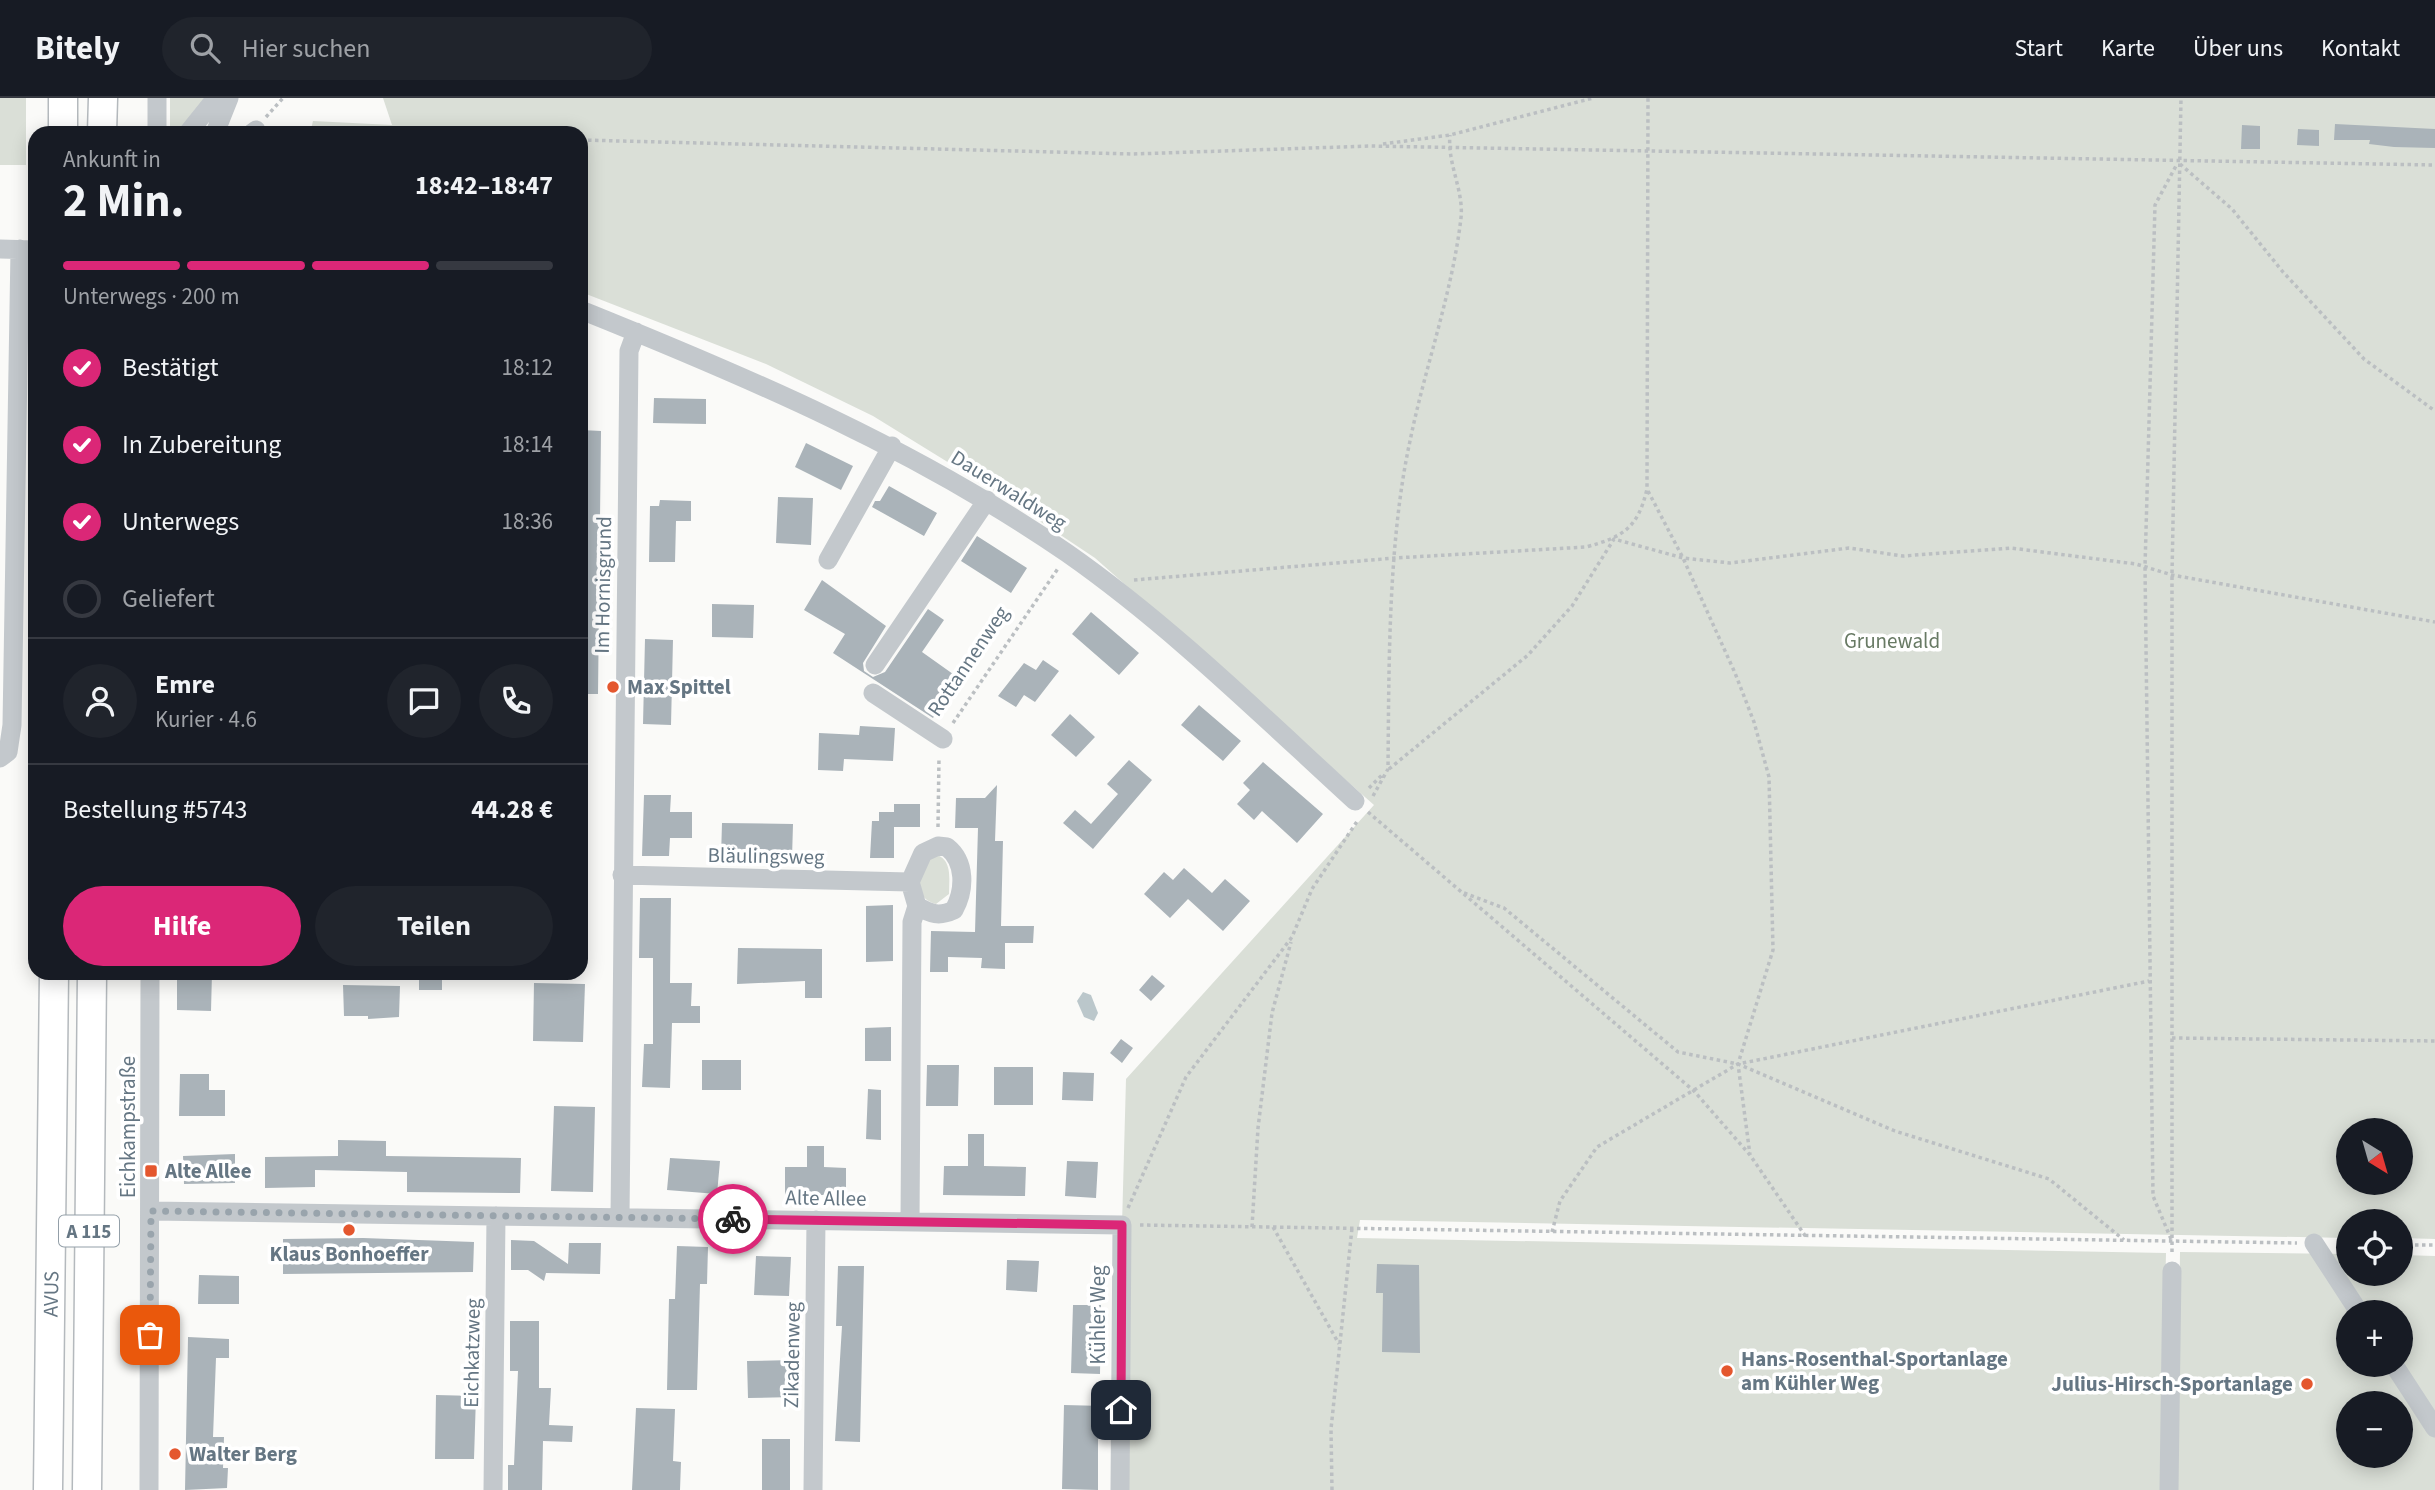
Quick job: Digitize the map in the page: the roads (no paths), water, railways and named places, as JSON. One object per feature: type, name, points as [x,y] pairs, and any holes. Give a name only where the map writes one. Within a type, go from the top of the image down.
[{"type":"highway","points":[[63,98],[63,126]]},
{"type":"highway","points":[[102,126],[103,98]]},
{"type":"highway","name":"AVUS","points":[[48,1490],[54,980]]},
{"type":"highway","name":"AVUS","points":[[87,1490],[92,980]]},
{"type":"street","points":[[157,98],[157,126]]},
{"type":"street","points":[[194,126],[216,98]]},
{"type":"street","points":[[218,126],[229,98]]},
{"type":"street","points":[[0,758],[8,752],[12,725],[18,249]]},
{"type":"street","name":"Dauerwaldweg","points":[[588,313],[764,384],[892,446],[987,500],[1107,583],[1188,650],[1360,805]]},
{"type":"street","name":"Im Hornisgrund","points":[[620,1217],[629,351],[636,332]]},
{"type":"street","points":[[828,560],[892,446]]},
{"type":"street","points":[[875,665],[987,500]]},
{"type":"street","points":[[873,693],[943,739]]},
{"type":"street","points":[[910,1222],[912,922],[917,906],[910,882],[923,853],[938,846],[947,847],[960,862],[962,887],[958,903],[954,910],[940,915],[931,914],[917,906]]},
{"type":"street","name":"Bläulingsweg","points":[[622,875],[910,882]]},
{"type":"street","name":"Eichkampstraße","points":[[149,1490],[150,980]]},
{"type":"street","name":"Alte Allee","points":[[151,1211],[1122,1225]]},
{"type":"street","name":"Eichkatzweg","points":[[493,1490],[496,1216]]},
{"type":"street","name":"Zikadenweg","points":[[813,1490],[816,1220]]},
{"type":"street","name":"Kühler Weg","points":[[1121,1490],[1122,1225]]},
{"type":"street","points":[[2314,1243],[2351,1300]]},
{"type":"street","points":[[2169,1490],[2172,1271]]},
{"type":"street","points":[[2401,1377],[2435,1428]]},
{"type":"place","name":"Max Spittel","points":[[613,687]]},
{"type":"place","name":"Alte Allee","points":[[151,1171]]},
{"type":"place","name":"Klaus Bonhoeffer","points":[[349,1230]]},
{"type":"place","name":"Hans-Rosenthal-Sportanlage am Kühler Weg","points":[[1727,1371]]},
{"type":"place","name":"Julius-Hirsch-Sportanlage","points":[[2307,1384]]},
{"type":"place","name":"Walter Berg","points":[[175,1454]]},
{"type":"park label","name":"Grunewald","points":[[1892,641]]}]
